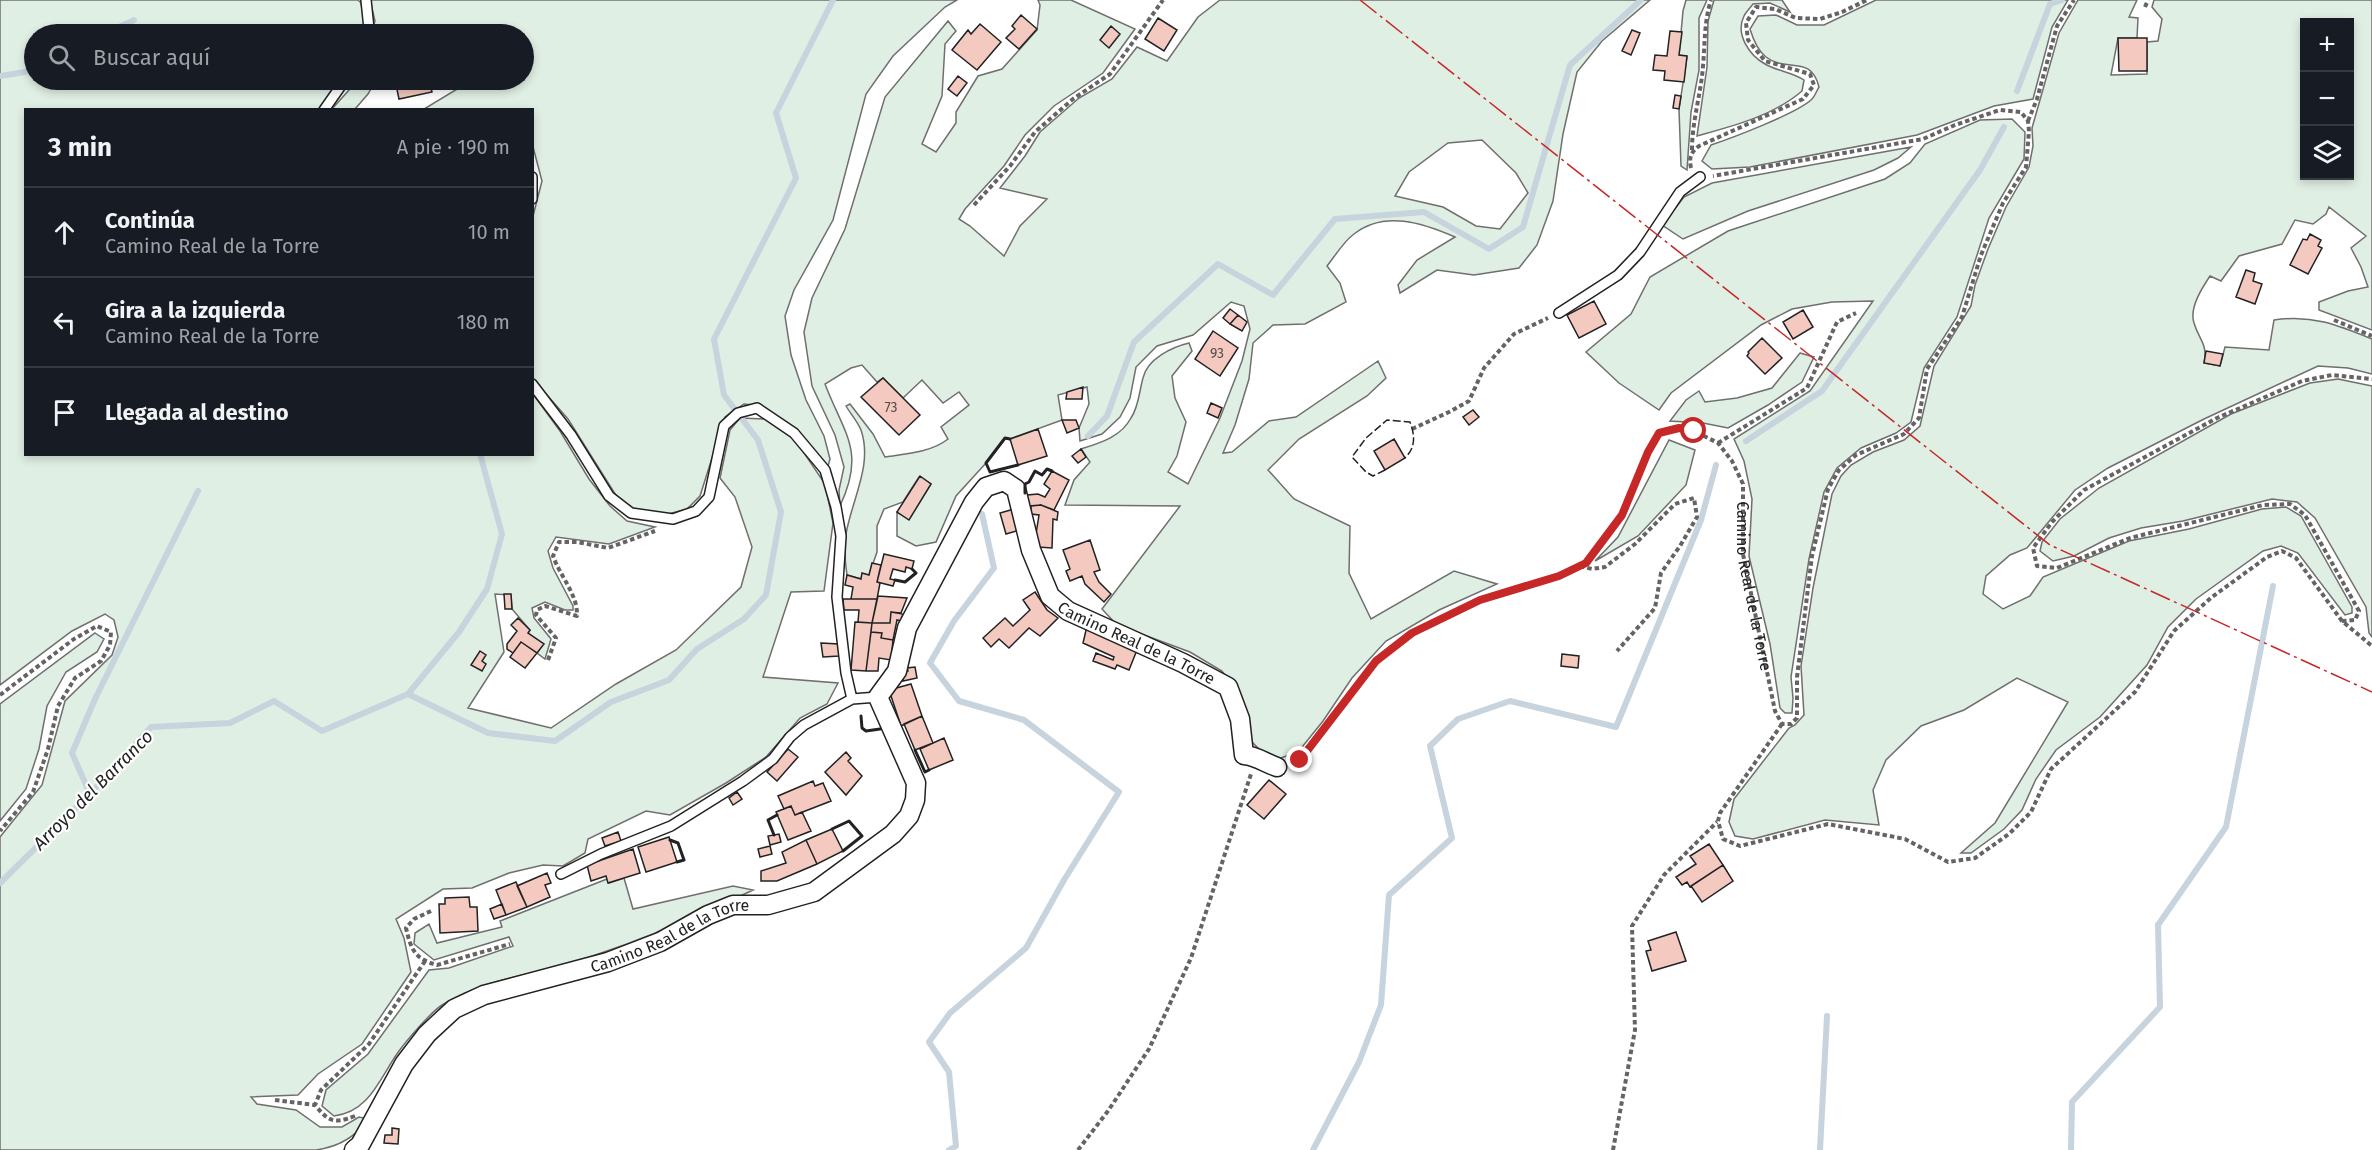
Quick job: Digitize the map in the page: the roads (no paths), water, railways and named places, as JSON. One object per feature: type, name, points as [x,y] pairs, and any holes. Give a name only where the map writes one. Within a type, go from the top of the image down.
[{"type":"street","name":"Camino Real de la Torre","points":[[354,1150],[360,1145],[404,1064],[428,1034],[454,1009],[484,995],[608,962],[660,942],[708,915],[733,905],[768,904],[814,892],[893,834],[909,816],[915,800],[916,783],[878,697],[897,671],[907,628],[974,502],[986,487],[1004,481],[1016,489],[1031,550],[1050,596],[1068,611],[1183,663],[1228,687],[1240,719],[1244,755],[1255,756],[1264,763],[1277,767]]},
{"type":"lane","points":[[366,0],[368,24]]},
{"type":"lane","points":[[325,108],[338,90]]},
{"type":"lane","points":[[1559,313],[1618,275],[1640,252],[1680,192],[1700,177]]},
{"type":"lane","points":[[534,387],[571,435],[609,496],[631,513],[673,519],[696,511],[709,497],[724,426],[738,413],[757,408],[794,432],[825,470],[836,507],[841,536],[837,597],[846,673],[852,699]]},
{"type":"lane","points":[[561,874],[601,854],[671,826],[743,781],[773,759],[790,737],[804,725],[852,699],[878,697]]},
{"type":"waterway","name":"Arroyo del Barranco","points":[[0,883],[90,794],[151,727],[230,723],[274,701],[322,731],[408,694],[488,733],[555,741],[611,702],[669,680],[697,649],[744,619],[766,595],[781,512],[758,440],[724,395],[714,339],[796,178],[776,113],[833,0]]},
{"type":"waterway","points":[[1088,436],[1107,416],[1134,342],[1218,264],[1273,295],[1335,219],[1424,212],[1489,249],[1523,227],[1570,65],[1641,0]]},
{"type":"waterway","points":[[2017,91],[2050,4],[2062,0]]},
{"type":"waterway","points":[[125,24],[134,20]]},
{"type":"waterway","points":[[0,76],[24,72]]},
{"type":"waterway","points":[[1746,441],[1822,391],[1980,170],[2004,127]]},
{"type":"waterway","points":[[408,694],[459,632],[487,589],[502,534],[481,456]]},
{"type":"waterway","points":[[1313,1150],[1359,1062],[1381,1005],[1389,895],[1452,838],[1430,746],[1458,719],[1510,701],[1616,727],[1701,520],[1716,465]]},
{"type":"waterway","points":[[90,794],[72,753],[95,699],[198,491]]},
{"type":"waterway","points":[[949,1150],[956,1146],[949,1072],[929,1042],[950,1013],[1026,948],[1064,880],[1119,792],[1024,720],[959,701],[930,663],[954,621],[994,568],[982,514]]},
{"type":"waterway","points":[[2071,1150],[2072,1102],[2160,1007],[2158,925],[2226,827],[2273,586]]},
{"type":"waterway","points":[[1820,1150],[1827,1016]]}]
